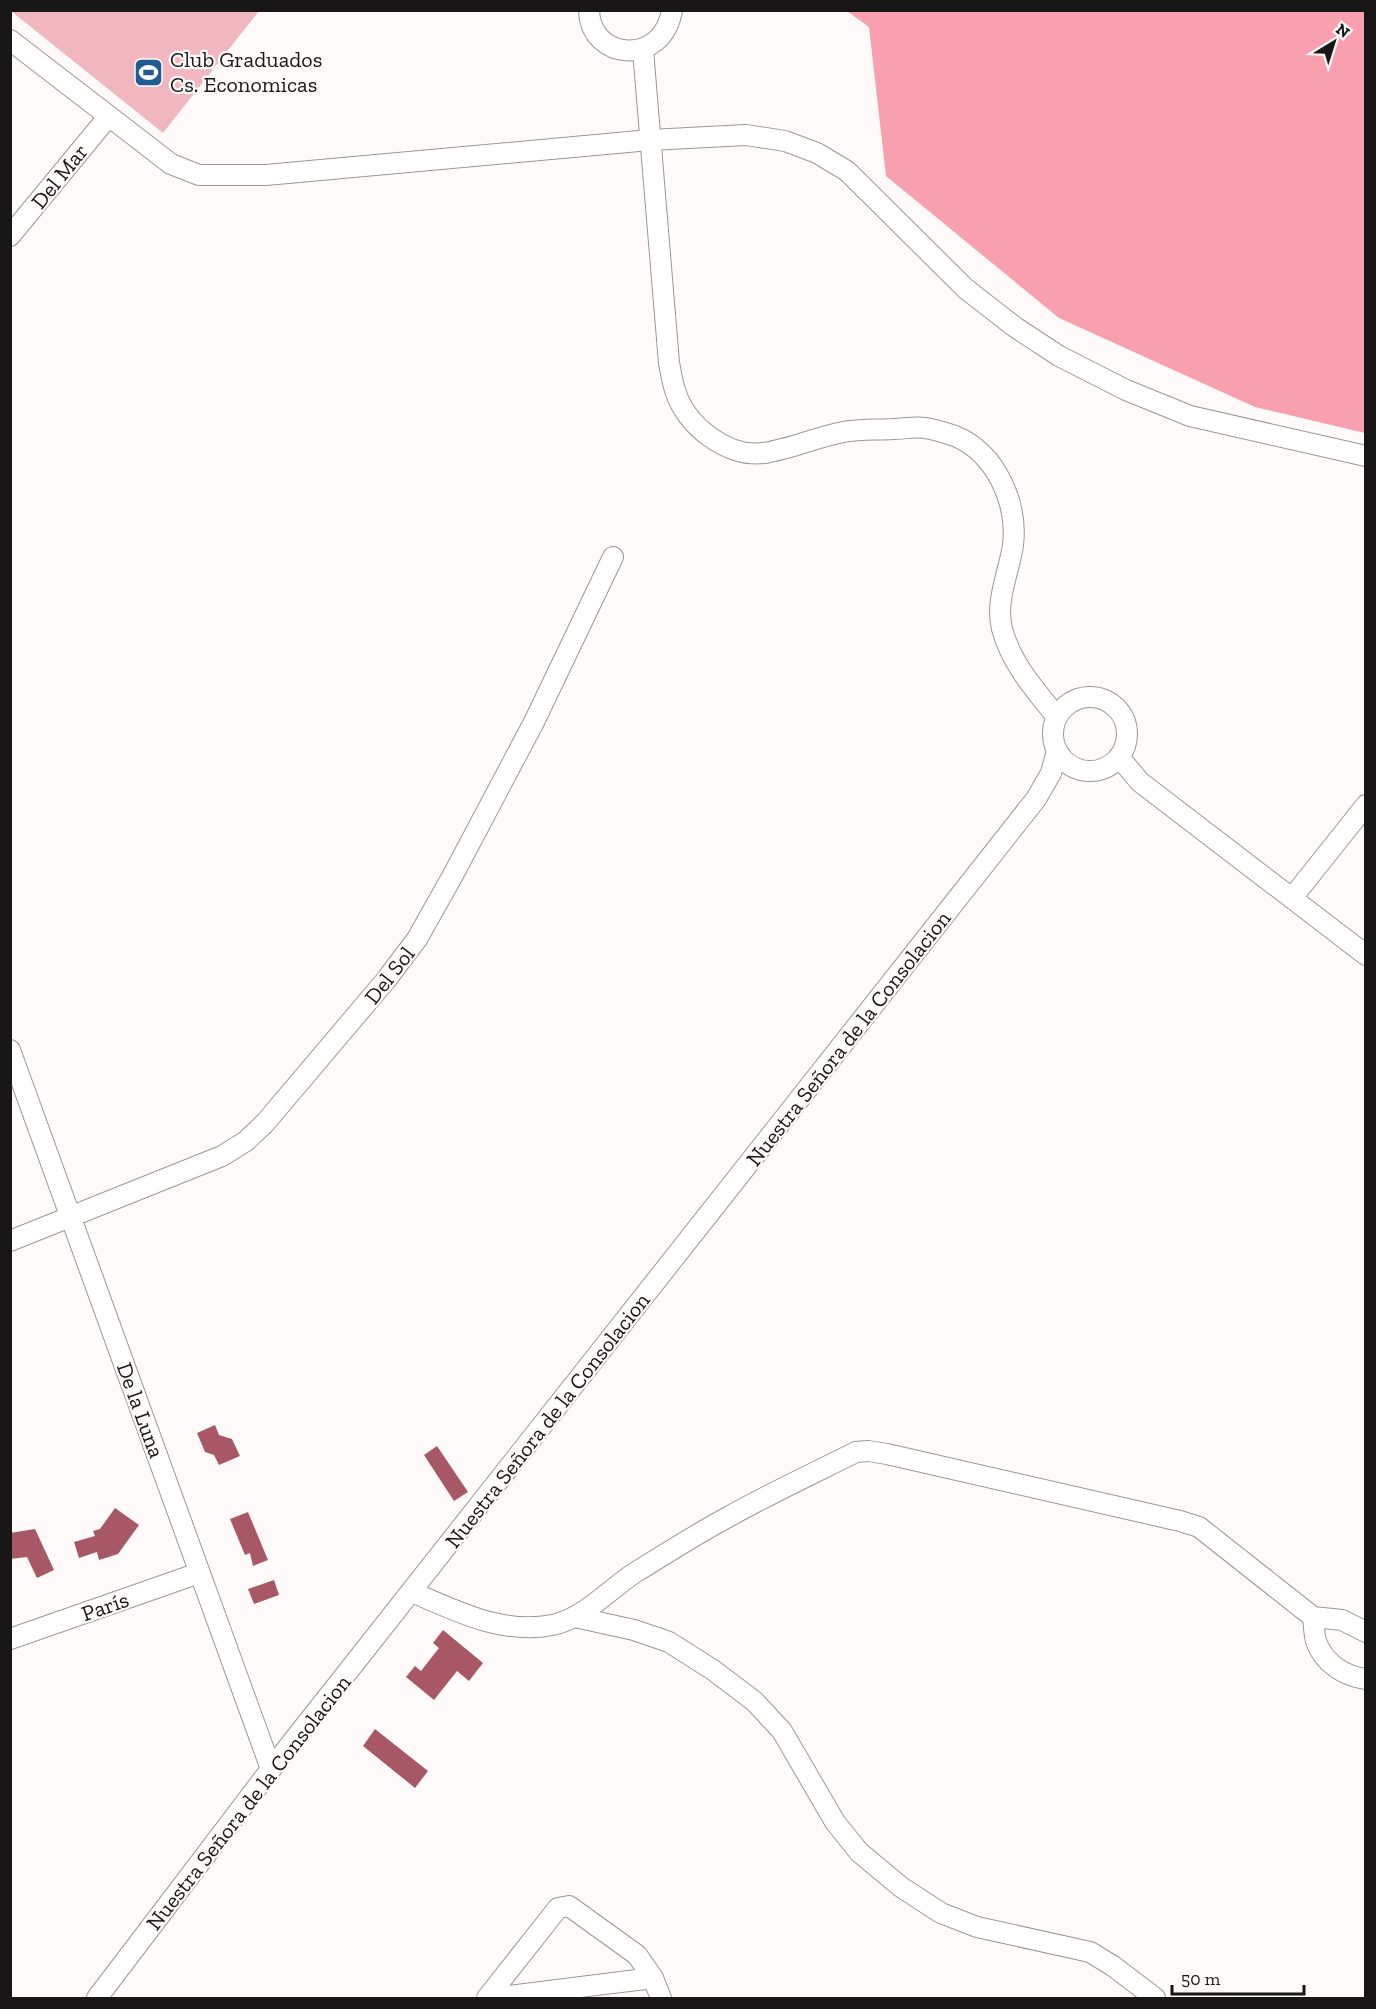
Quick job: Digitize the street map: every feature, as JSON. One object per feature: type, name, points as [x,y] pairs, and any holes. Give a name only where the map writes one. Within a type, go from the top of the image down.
[{"type":"street","points":[[589,10],[594,31],[603,41],[629,52],[643,50],[655,43],[664,34],[670,22],[672,10]]},
{"type":"street","points":[[10,40],[171,164],[199,175],[266,176],[650,140],[746,135],[785,141],[817,153],[847,171],[966,289],[1059,356],[1126,390],[1190,416],[1365,456]]},
{"type":"street","points":[[643,50],[669,363],[675,391],[688,417],[714,440],[738,451],[763,453],[844,432],[924,428],[957,437],[984,456],[1000,477],[1013,511],[1013,544],[1000,604],[1002,628],[1011,653],[1025,678],[1057,717]]},
{"type":"street","name":"Del Mar","points":[[10,236],[108,117]]},
{"type":"street","name":"Del Sol","points":[[10,1241],[222,1156],[246,1141],[265,1123],[386,980],[417,939],[534,722],[613,557]]},
{"type":"street","points":[[1086,696],[1099,697],[1111,702],[1126,722],[1128,734],[1126,746],[1110,765],[1099,770],[1087,771],[1076,768],[1065,761],[1057,751],[1053,740],[1053,728],[1057,717],[1064,707],[1086,696]]},
{"type":"street","points":[[1036,799],[1051,773],[1057,751]]},
{"type":"street","points":[[1119,757],[1140,782],[1365,955]]},
{"type":"street","points":[[1036,799],[1076,768]]},
{"type":"street","name":"Nuestra Señora de la Consolacion","points":[[96,1998],[271,1769],[1036,799]]},
{"type":"street","points":[[1292,898],[1365,806]]},
{"type":"street","name":"De la Luna","points":[[10,1050],[271,1769]]},
{"type":"street","points":[[412,1592],[493,1623],[519,1628],[553,1625],[575,1617],[634,1573],[728,1516],[856,1452],[868,1451],[899,1456],[1199,1527],[1313,1617],[1342,1620],[1365,1632]]},
{"type":"street","name":"París","points":[[10,1639],[200,1573]]},
{"type":"street","points":[[575,1617],[634,1630],[669,1642],[713,1670],[754,1701],[782,1731],[841,1830],[859,1852],[901,1887],[941,1913],[977,1927],[1090,1952],[1113,1966],[1155,1998]]},
{"type":"street","points":[[1313,1617],[1316,1640],[1326,1661],[1345,1673],[1365,1679]]},
{"type":"street","points":[[489,1998],[558,1908],[569,1906],[637,1955],[653,1978],[660,1998]]},
{"type":"street","points":[[489,1998],[653,1978]]},
{"type":"shaded area","name":"Club Graduados Cs. Economicas","points":[[11,11],[259,11],[163,133]]},
{"type":"shaded area","points":[[847,11],[1365,11],[1365,433],[1255,407],[1059,318],[886,176],[869,27]]},
{"type":"building","points":[[215,1425],[219,1435],[232,1439],[240,1456],[219,1465],[214,1455],[205,1452],[197,1433]]},
{"type":"building","points":[[437,1446],[468,1492],[454,1501],[424,1455]]},
{"type":"building","points":[[115,1508],[139,1525],[118,1554],[99,1560],[97,1552],[79,1558],[74,1542],[95,1536],[93,1531],[100,1529]]},
{"type":"building","points":[[248,1512],[268,1560],[253,1566],[250,1553],[245,1555],[230,1519]]},
{"type":"building","points":[[35,1529],[54,1570],[37,1578],[27,1557],[10,1559],[10,1533]]},
{"type":"building","points":[[274,1580],[279,1595],[254,1604],[248,1589]]},
{"type":"building","points":[[443,1630],[483,1663],[469,1681],[457,1671],[434,1700],[406,1677],[415,1666],[421,1671],[439,1648],[433,1643]]},
{"type":"building","points":[[375,1729],[428,1771],[415,1788],[363,1746]]},
{"type":"place","name":"Club Graduados Cs. Economicas","points":[[149,72]]}]
